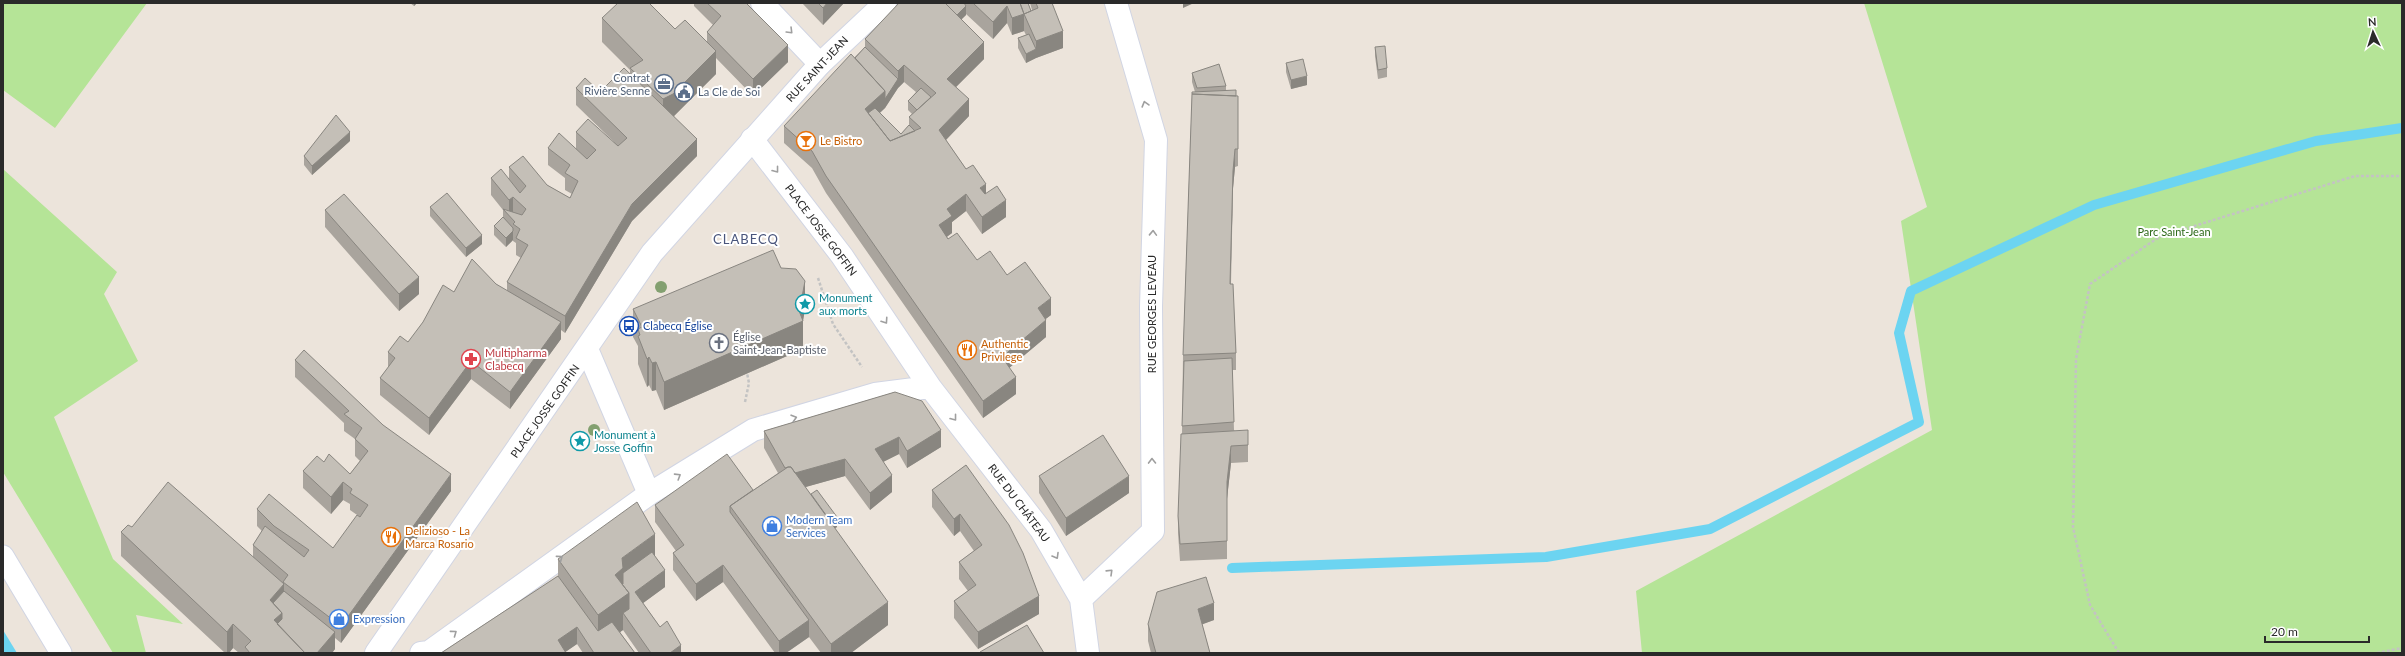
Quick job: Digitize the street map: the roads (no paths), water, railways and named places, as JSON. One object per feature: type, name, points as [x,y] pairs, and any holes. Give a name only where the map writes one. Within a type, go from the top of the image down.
[{"type":"street","points":[[762,3],[820,64]]},
{"type":"street","name":"RUE SAINT-JEAN","points":[[752,139],[820,64],[885,3]]},
{"type":"street","name":"RUE GEORGES LEVEAU","points":[[1082,600],[1153,531],[1151,307],[1156,140],[1116,3]]},
{"type":"street","name":"PLACE JOSSE GOFFIN","points":[[376,653],[587,350],[652,253],[752,139],[842,256],[930,387]]},
{"type":"street","points":[[587,350],[649,494]]},
{"type":"street","points":[[421,653],[429,652],[649,494],[753,430],[875,394],[930,387]]},
{"type":"street","name":"RUE DU CHÂTEAU","points":[[930,387],[1041,530],[1082,600],[1088,653]]},
{"type":"lane","points":[[3,556],[61,653]]},
{"type":"water","points":[[3,630],[17,653],[3,653]]},
{"type":"waterway","points":[[1232,568],[1546,557],[1710,529],[1919,422],[1899,333],[1911,291],[2094,205],[2316,141],[2402,128]]},
{"type":"place","name":"Contrat Rivière Senne","points":[[664,84]]},
{"type":"place","name":"La Cle de Soi","points":[[684,92]]},
{"type":"place","name":"Le Bistro","points":[[806,141]]},
{"type":"place","name":"Monument aux morts","points":[[805,304]]},
{"type":"place","name":"Clabecq Église","points":[[629,326]]},
{"type":"place","name":"Église Saint-Jean-Baptiste","points":[[719,343]]},
{"type":"place","name":"Authentic Privilege","points":[[967,350]]},
{"type":"place","name":"Multipharma Clabecq","points":[[471,359]]},
{"type":"place","name":"Monument à Josse Goffin","points":[[580,441]]},
{"type":"place","name":"Modern Team Services","points":[[772,526]]},
{"type":"place","name":"Delizioso - La Marca Rosario","points":[[391,537]]},
{"type":"place","name":"Expression","points":[[339,619]]},
{"type":"district","name":"CLABECQ","points":[[746,239]]},
{"type":"park label","name":"Parc Saint-Jean","points":[[2174,232]]}]
